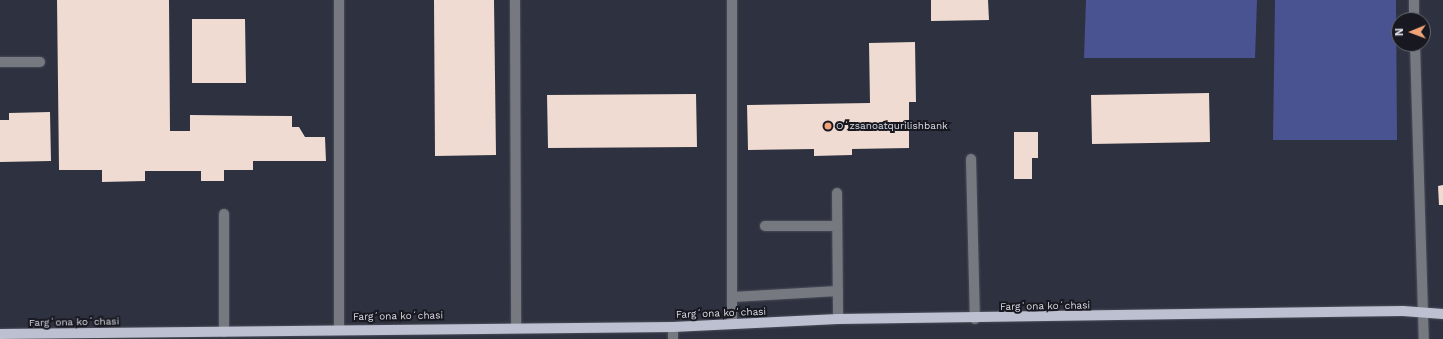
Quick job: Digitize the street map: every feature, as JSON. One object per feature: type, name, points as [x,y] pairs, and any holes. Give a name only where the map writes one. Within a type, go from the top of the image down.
[{"type":"main road","name":"Fargʻona koʻchasi","points":[[0,334],[516,327],[673,327],[838,319],[975,319],[1403,311],[1424,314],[1443,314]]},
{"type":"street","points":[[339,0],[340,329]]},
{"type":"street","points":[[515,0],[516,327]]},
{"type":"street","points":[[732,0],[732,324]]},
{"type":"street","points":[[1414,0],[1414,12]]},
{"type":"street","points":[[1415,52],[1424,339]]},
{"type":"street","points":[[0,62],[40,62]]},
{"type":"street","points":[[971,159],[975,319]]},
{"type":"street","points":[[837,193],[838,319]]},
{"type":"street","points":[[224,214],[224,332]]},
{"type":"street","points":[[765,226],[837,226]]},
{"type":"street","points":[[733,297],[838,291]]},
{"type":"street","points":[[673,327],[673,339]]},
{"type":"shaded area","points":[[1086,0],[1257,0],[1255,58],[1084,58]]},
{"type":"shaded area","points":[[1275,0],[1396,0],[1396,12],[1391,12],[1391,52],[1396,52],[1397,140],[1273,140]]},
{"type":"building","points":[[57,0],[169,0],[170,131],[190,131],[190,115],[292,116],[292,127],[299,127],[305,137],[325,137],[326,161],[253,161],[253,170],[224,170],[224,181],[201,181],[201,171],[145,171],[145,181],[102,182],[102,170],[59,170]]},
{"type":"building","points":[[434,0],[494,0],[496,155],[435,156]]},
{"type":"building","points":[[931,0],[988,0],[989,20],[931,21]]},
{"type":"building","points":[[192,19],[245,19],[246,83],[192,83]]},
{"type":"building","name":"Oʻzsanoatqurilishbank","points":[[915,42],[916,102],[909,102],[909,148],[852,149],[852,155],[814,156],[814,149],[748,150],[747,105],[870,103],[869,43]]},
{"type":"building","points":[[1209,93],[1210,142],[1092,144],[1091,95]]},
{"type":"building","points":[[696,94],[697,147],[548,148],[547,95]]},
{"type":"building","points":[[50,112],[51,161],[0,162],[0,120],[9,120],[9,113]]},
{"type":"building","points":[[1014,132],[1038,132],[1038,158],[1032,158],[1032,179],[1014,179]]},
{"type":"building","points":[[1443,185],[1443,205],[1439,205],[1438,186]]},
{"type":"place","name":"Oʻzsanoatqurilishbank","points":[[828,126]]}]
